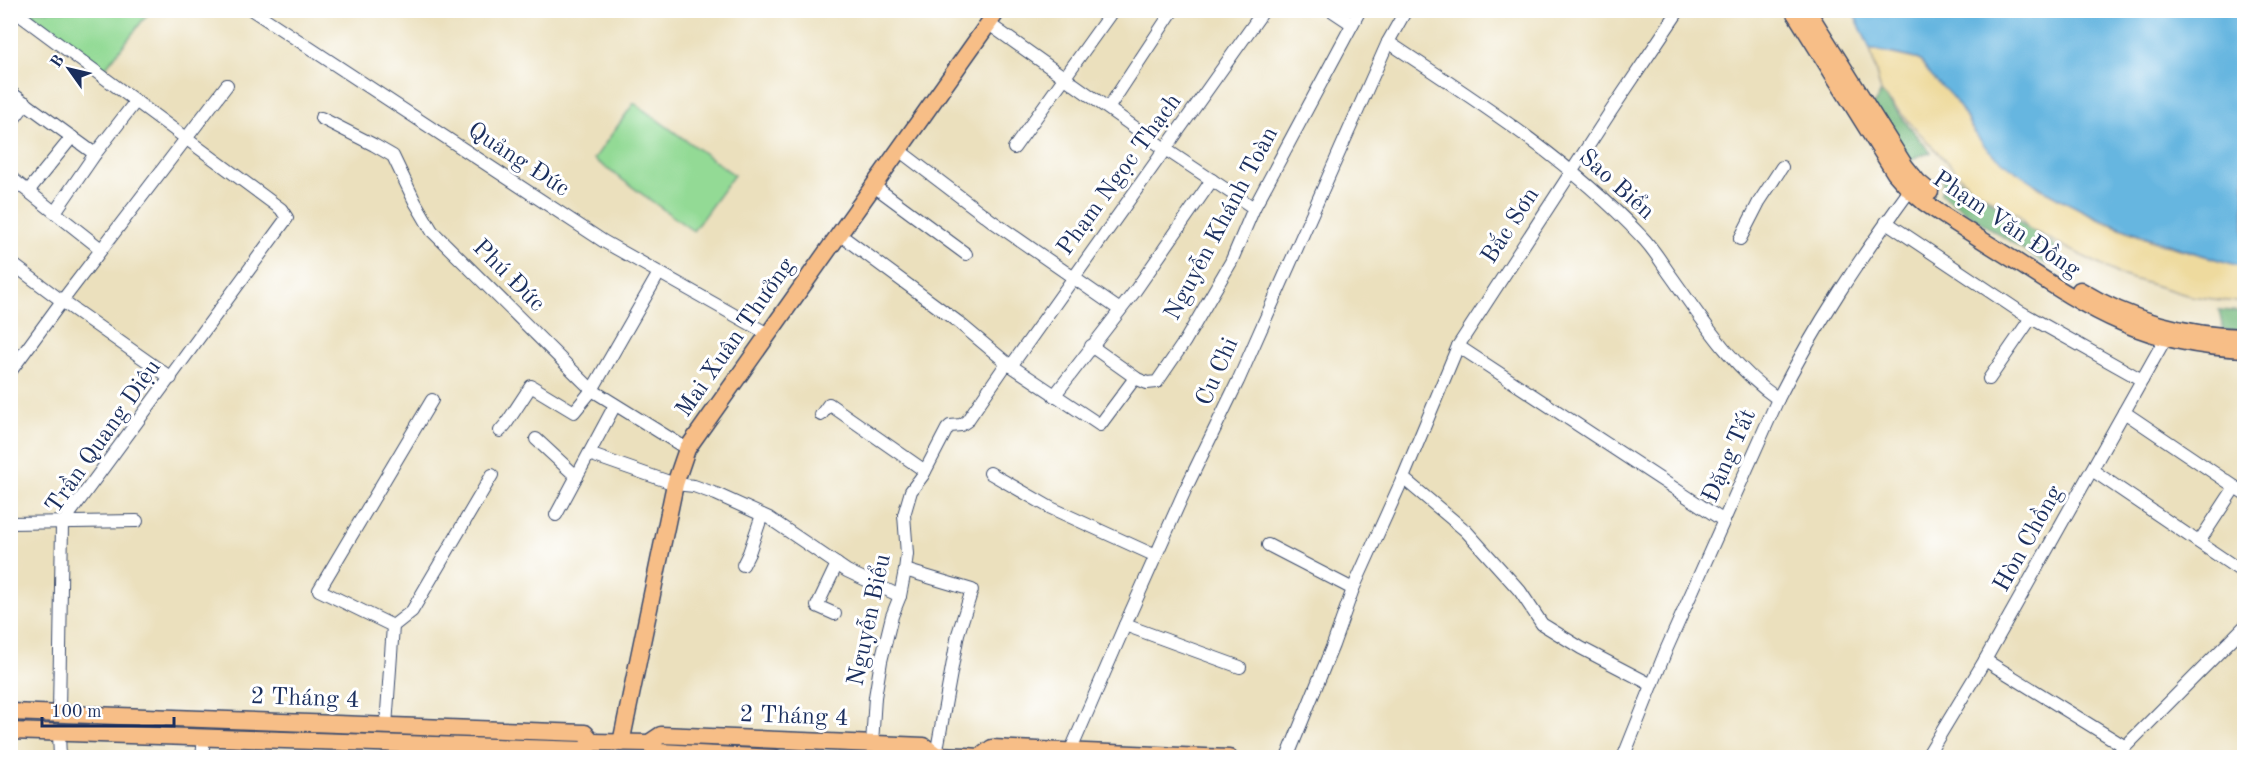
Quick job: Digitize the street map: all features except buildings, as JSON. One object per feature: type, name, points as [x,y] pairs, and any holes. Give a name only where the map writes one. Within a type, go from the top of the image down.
[{"type":"main road","name":"Phạm Văn Đồng","points":[[1793,10],[1895,173],[1914,186],[1947,218],[2080,303],[2121,323],[2167,333],[2209,347],[2244,349]]},
{"type":"main road","name":"Phạm Văn Đồng","points":[[1807,10],[1914,186]]},
{"type":"main road","name":"Mai Xuân Thưởng","points":[[621,742],[675,484],[687,449],[994,17]]},
{"type":"main road","name":"Phạm Văn Đồng","points":[[2167,333],[2244,337]]},
{"type":"main road","name":"2 Tháng 4","points":[[10,712],[585,733],[593,742]]},
{"type":"main road","name":"2 Tháng 4","points":[[10,731],[204,737],[459,752],[583,750],[593,742],[650,743],[661,735],[924,746],[935,756],[973,757],[992,748],[1229,758]]},
{"type":"main road","name":"2 Tháng 4","points":[[650,743],[659,752],[775,758]]},
{"type":"street","points":[[13,10],[185,139]]},
{"type":"street","name":"Quảng Đức","points":[[252,10],[603,241],[768,334]]},
{"type":"street","points":[[1014,148],[1113,10]]},
{"type":"street","points":[[1108,107],[1173,10]]},
{"type":"street","name":"Phạm Ngọc Thạch","points":[[1009,364],[1264,10]]},
{"type":"street","points":[[1331,10],[1352,24]]},
{"type":"street","name":"Nguyễn Khánh Toàn","points":[[1136,378],[1152,383],[1162,377],[1231,262],[1254,208],[1360,10]]},
{"type":"street","name":"Cu Chi","points":[[1070,752],[1388,42],[1406,10]]},
{"type":"street","name":"Bắc Sơn","points":[[1287,758],[1353,589],[1403,478],[1458,346],[1678,10]]},
{"type":"street","points":[[994,17],[1065,78],[1165,149],[1254,208]]},
{"type":"street","name":"Sao Biển","points":[[1388,42],[1520,129],[1604,198],[1643,237],[1724,350],[1756,383],[1778,399]]},
{"type":"street","points":[[10,372],[227,85]]},
{"type":"street","points":[[10,92],[95,154]]},
{"type":"street","points":[[55,212],[95,154],[136,101]]},
{"type":"street","points":[[10,124],[26,103]]},
{"type":"street","name":"Phú Đức","points":[[321,118],[393,156],[432,231],[592,390],[687,449]]},
{"type":"street","points":[[29,190],[72,137]]},
{"type":"street","name":"Trần Quang Diệu","points":[[59,712],[62,524],[286,220],[286,215],[281,208],[185,139]]},
{"type":"street","points":[[900,151],[992,220],[1120,310]]},
{"type":"street","points":[[1740,239],[1759,202],[1782,167]]},
{"type":"street","points":[[10,177],[101,249]]},
{"type":"street","points":[[1054,396],[1120,310],[1212,180]]},
{"type":"street","points":[[874,186],[966,254]]},
{"type":"street","name":"Đặng Tất","points":[[1623,758],[1652,685],[1778,399],[1818,324],[1886,222],[1914,186]]},
{"type":"street","points":[[1886,222],[2031,318],[2142,380]]},
{"type":"street","points":[[839,234],[958,322],[1009,364],[1100,426],[1136,378],[1091,346]]},
{"type":"street","points":[[10,262],[171,378]]},
{"type":"street","points":[[500,431],[531,386],[574,412],[592,390],[659,273]]},
{"type":"street","points":[[1989,380],[2031,318]]},
{"type":"street","name":"Hòn Chồng","points":[[1926,758],[1985,660],[2167,333]]},
{"type":"street","points":[[1458,346],[1724,521]]},
{"type":"street","name":"Nguyễn Biểu","points":[[872,744],[879,671],[886,636],[900,597],[906,554],[904,515],[911,491],[925,471],[947,429],[967,421],[1009,364]]},
{"type":"street","points":[[393,626],[319,590],[432,400]]},
{"type":"street","points":[[821,415],[829,404],[925,471]]},
{"type":"street","points":[[556,515],[615,405]]},
{"type":"street","points":[[2124,412],[2240,490],[2199,542]]},
{"type":"street","points":[[536,439],[577,477]]},
{"type":"street","points":[[590,454],[675,484],[694,486],[762,515],[837,564],[900,597]]},
{"type":"street","points":[[2091,470],[2244,573]]},
{"type":"street","points":[[990,472],[1051,508],[1156,556]]},
{"type":"street","points":[[386,726],[393,626],[412,611],[492,475]]},
{"type":"street","points":[[1403,478],[1466,531],[1520,591],[1542,624],[1581,648],[1652,685]]},
{"type":"street","points":[[743,564],[762,515]]},
{"type":"street","points":[[10,523],[62,524],[137,521]]},
{"type":"street","points":[[1268,545],[1353,589]]},
{"type":"street","points":[[835,615],[817,606],[837,564]]},
{"type":"street","points":[[904,570],[972,590],[958,634],[935,756]]},
{"type":"street","points":[[1125,625],[1240,667]]},
{"type":"street","points":[[2114,758],[2244,627]]},
{"type":"street","points":[[1985,660],[2124,746]]},
{"type":"street","points":[[59,733],[60,758]]},
{"type":"street","points":[[202,758],[204,737]]},
{"type":"green space","points":[[27,11],[150,11],[104,70]]},
{"type":"green space","points":[[1881,92],[1931,153],[1918,156],[1908,163],[1872,108]]},
{"type":"green space","points":[[634,103],[734,175],[693,231],[594,159]]},
{"type":"green space","points":[[1944,174],[1963,182],[2056,247],[2046,264],[1941,194]]},
{"type":"green space","points":[[2219,310],[2244,312],[2244,330],[2223,330]]},
{"type":"sand","points":[[1870,49],[1919,60],[1933,78],[1947,89],[1973,131],[2039,188],[2102,221],[2155,242],[2244,267],[2244,303],[2190,296],[2120,275],[2028,228],[2018,214],[1971,188],[1881,92]]},
{"type":"water","points":[[1853,11],[2244,11],[2244,267],[2112,224],[2050,193],[2020,174],[1986,148],[1955,101],[1919,60],[1870,49]]}]
